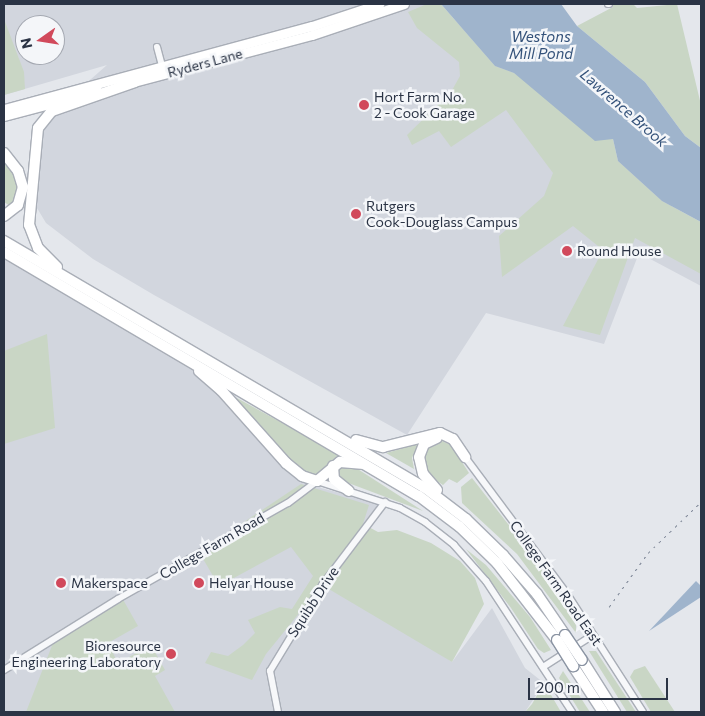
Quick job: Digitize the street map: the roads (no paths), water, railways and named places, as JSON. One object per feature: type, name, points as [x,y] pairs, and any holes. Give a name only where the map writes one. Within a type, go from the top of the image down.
[{"type":"highway","points":[[73,286],[41,251],[30,232],[28,217],[36,132],[42,121],[52,111],[135,82]]},
{"type":"highway","points":[[4,153],[16,167],[23,187],[18,205],[4,216]]},
{"type":"highway","points":[[4,241],[167,346],[376,468],[433,506],[473,539],[520,588],[561,637]]},
{"type":"highway","points":[[4,252],[73,286],[320,425],[410,477],[452,508]]},
{"type":"highway","points":[[4,260],[73,286]]},
{"type":"highway","points":[[167,346],[216,385],[286,463],[302,476],[316,481],[333,466],[347,460],[376,468]]},
{"type":"highway","points":[[320,425],[380,447],[431,433],[444,434],[456,441],[465,457]]},
{"type":"highway","points":[[465,457],[452,442],[441,437],[428,441],[419,452],[423,474],[452,508],[515,567],[577,663],[603,712]]},
{"type":"highway","points":[[333,466],[334,479],[349,491]]},
{"type":"highway","points":[[302,476],[307,489]]},
{"type":"highway","points":[[577,663],[615,712]]},
{"type":"main road","name":"Ryders Lane","points":[[4,116],[135,82],[163,69],[312,26],[379,4]]},
{"type":"main road","name":"Ryders Lane","points":[[4,109],[163,69],[312,35],[404,4]]},
{"type":"street","points":[[157,47],[163,69]]},
{"type":"street","name":"College Farm Road East","points":[[465,457],[593,635],[643,712]]},
{"type":"street","points":[[316,481],[385,502],[425,522],[466,557],[572,712]]},
{"type":"street","name":"College Farm Road","points":[[4,670],[307,489],[316,481]]},
{"type":"street","name":"Squibb Drive","points":[[278,712],[270,671],[323,584],[385,502]]},
{"type":"street","points":[[543,668],[593,635]]},
{"type":"water","name":"Westons Mill Pond","points":[[441,4],[561,4],[577,26],[645,82],[685,136],[701,148],[701,222],[662,201],[618,161],[613,139],[595,141],[514,73],[495,66]]},
{"type":"water","points":[[696,581],[701,586],[701,597],[649,631]]},
{"type":"railway","points":[[609,607],[648,553],[701,502]]},
{"type":"place","name":"Hort Farm No. 2 - Cook Garage","points":[[364,105]]},
{"type":"place","name":"Rutgers Cook-Douglass Campus","points":[[356,214]]},
{"type":"place","name":"Round House","points":[[567,251]]},
{"type":"place","name":"Makerspace","points":[[61,583]]},
{"type":"place","name":"Helyar House","points":[[199,583]]},
{"type":"place","name":"Bioresource Engineering Laboratory","points":[[171,654]]},
{"type":"water label","name":"Lawrence Brook","points":[[624,108]]}]
